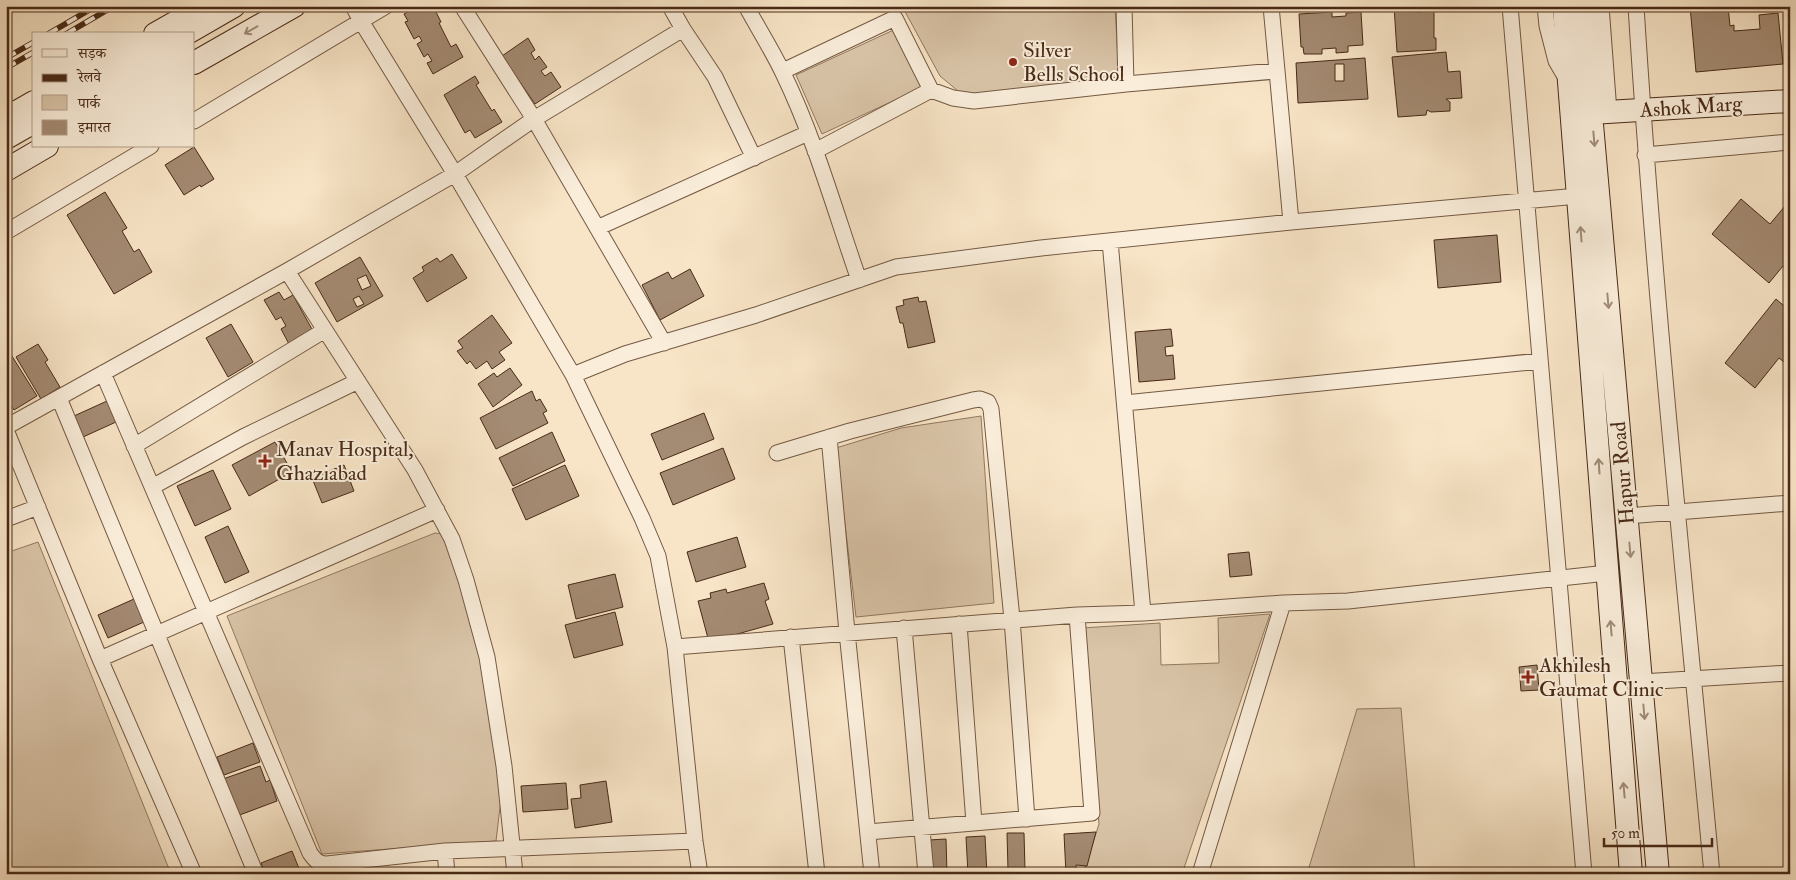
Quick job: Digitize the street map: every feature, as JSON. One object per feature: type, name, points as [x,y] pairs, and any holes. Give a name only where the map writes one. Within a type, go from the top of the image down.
[{"type":"main road","points":[[158,32],[204,6]]},
{"type":"main road","points":[[189,32],[234,6]]},
{"type":"main road","points":[[195,62],[294,6]]},
{"type":"main road","points":[[1579,77],[1584,12]]},
{"type":"main road","name":"Hapur Road","points":[[1579,77],[1600,113],[1627,516],[1658,874]]},
{"type":"main road","name":"Hapur Road","points":[[1579,77],[1578,196],[1631,874]]},
{"type":"main road","name":"Ashok Marg","points":[[1600,113],[1790,101]]},
{"type":"main road","points":[[6,118],[32,103]]},
{"type":"main road","points":[[6,138],[32,123]]},
{"type":"main road","points":[[6,170],[44,148]]},
{"type":"street","points":[[353,6],[360,22],[455,174],[572,375],[642,518],[658,556],[675,647],[700,874]]},
{"type":"street","points":[[195,120],[386,6]]},
{"type":"street","points":[[462,6],[534,119],[664,342]]},
{"type":"street","points":[[670,6],[715,77],[754,158]]},
{"type":"street","points":[[746,6],[782,71],[808,134],[859,280]]},
{"type":"street","points":[[1124,6],[1126,84]]},
{"type":"street","points":[[1271,6],[1291,222]]},
{"type":"street","points":[[1510,6],[1584,874]]},
{"type":"street","points":[[1545,6],[1547,26],[1556,61],[1579,77],[1596,32],[1584,12]]},
{"type":"street","points":[[1636,6],[1642,110],[1677,513],[1712,874]]},
{"type":"street","points":[[782,71],[892,12],[932,90],[953,98],[974,101],[1126,84],[1276,72]]},
{"type":"street","points":[[1584,12],[1600,113]]},
{"type":"street","points":[[194,874],[100,659],[6,428],[287,271],[455,174],[534,119],[683,29]]},
{"type":"street","points":[[815,152],[932,90]]},
{"type":"street","points":[[597,228],[808,134]]},
{"type":"street","points":[[1646,155],[1790,142]]},
{"type":"street","points":[[6,232],[148,148]]},
{"type":"street","points":[[572,375],[625,354],[756,315],[896,267],[1110,240],[1578,196]]},
{"type":"street","points":[[1110,240],[1143,613]]},
{"type":"street","points":[[287,271],[415,470],[452,539],[466,580],[487,657],[498,723],[515,874]]},
{"type":"street","points":[[134,446],[325,330]]},
{"type":"street","points":[[1125,403],[1540,361]]},
{"type":"street","points":[[103,373],[314,860],[320,864],[327,864],[445,851],[695,841]]},
{"type":"street","points":[[152,487],[243,437],[358,381]]},
{"type":"street","points":[[59,398],[256,874]]},
{"type":"street","points":[[777,453],[829,437],[974,400],[980,399],[988,402],[991,409],[1012,620],[1027,819]]},
{"type":"street","points":[[829,437],[846,632],[872,874]]},
{"type":"street","points":[[1627,516],[1790,503]]},
{"type":"street","points":[[6,519],[38,507]]},
{"type":"street","points":[[100,659],[437,510]]},
{"type":"street","points":[[675,647],[1077,615],[1348,601],[1607,573]]},
{"type":"street","points":[[1200,874],[1283,603]]},
{"type":"street","points":[[868,832],[1092,813],[1077,615]]},
{"type":"street","points":[[959,624],[974,823]]},
{"type":"street","points":[[904,628],[926,874]]},
{"type":"street","points":[[791,637],[817,874]]},
{"type":"street","points":[[1641,682],[1790,673]]},
{"type":"street","points":[[445,851],[447,874]]},
{"type":"green space","points":[[902,6],[1115,6],[1119,79],[964,96],[940,76]]},
{"type":"green space","points":[[898,28],[925,86],[822,134],[796,75]]},
{"type":"green space","points":[[981,416],[994,603],[856,617],[836,448],[901,428]]},
{"type":"green space","points":[[435,533],[442,534],[487,657],[502,790],[496,841],[322,854],[227,616]]},
{"type":"green space","points":[[38,542],[171,874],[6,874],[6,553]]},
{"type":"green space","points":[[1270,614],[1182,874],[1083,874],[1099,824],[1082,628],[1160,623],[1161,665],[1219,663],[1218,618]]},
{"type":"green space","points":[[1401,708],[1415,874],[1307,874],[1357,709]]},
{"type":"building","points":[[1394,6],[1416,6],[1416,12],[1422,12],[1422,6],[1434,6],[1436,50],[1397,52]]},
{"type":"building","points":[[1690,6],[1728,6],[1730,26],[1734,25],[1734,31],[1760,29],[1759,15],[1778,13],[1783,64],[1696,72]]},
{"type":"building","points":[[416,7],[418,11],[423,8],[425,12],[434,8],[451,47],[456,44],[463,57],[433,74],[427,63],[432,61],[428,54],[424,57],[417,44],[422,41],[419,36],[414,39],[405,22],[408,21],[404,14]]},
{"type":"building","points":[[1332,12],[1332,17],[1346,16],[1346,13],[1361,12],[1363,45],[1348,46],[1348,52],[1336,53],[1336,48],[1322,49],[1322,54],[1304,54],[1303,47],[1301,47],[1299,14]]},
{"type":"building","points":[[528,38],[535,50],[531,53],[535,60],[539,56],[547,67],[541,71],[545,76],[551,72],[561,87],[535,104],[502,56]]},
{"type":"building","points":[[1446,52],[1448,72],[1460,71],[1462,98],[1446,99],[1450,102],[1450,111],[1431,112],[1427,110],[1426,115],[1398,117],[1392,57]]},
{"type":"building","points":[[1365,58],[1368,99],[1298,103],[1296,63]],"holes":[[[1335,64],[1344,64],[1344,81],[1335,81]]]},
{"type":"building","points":[[475,76],[479,83],[476,85],[492,111],[494,109],[502,122],[475,138],[470,130],[465,133],[444,95]]},
{"type":"building","points":[[195,148],[214,179],[184,195],[165,165]]},
{"type":"building","points":[[105,192],[127,228],[122,231],[134,252],[139,249],[152,272],[114,294],[67,215]]},
{"type":"building","points":[[1741,199],[1770,224],[1790,200],[1790,269],[1788,271],[1783,266],[1769,283],[1712,234]]},
{"type":"building","points":[[1497,235],[1501,282],[1438,288],[1434,240]]},
{"type":"building","points":[[452,254],[467,278],[427,302],[413,278],[424,271],[422,267],[437,258],[440,262]]},
{"type":"building","points":[[360,257],[383,296],[337,322],[315,283]]},
{"type":"building","points":[[690,269],[704,296],[660,320],[642,285],[668,272],[672,279]]},
{"type":"building","points":[[366,275],[371,286],[362,290],[357,279]]},
{"type":"building","points":[[279,292],[284,300],[293,295],[313,331],[289,344],[281,329],[286,326],[281,317],[276,320],[264,300]]},
{"type":"building","points":[[359,296],[364,304],[357,307],[353,299]]},
{"type":"building","points":[[918,297],[919,302],[926,301],[935,342],[908,348],[903,323],[900,323],[896,307],[904,305],[903,300]]},
{"type":"building","points":[[1776,299],[1790,311],[1790,367],[1779,358],[1755,388],[1725,363]]},
{"type":"building","points":[[492,315],[512,343],[499,352],[505,360],[492,369],[487,361],[476,369],[470,361],[467,364],[457,351],[463,348],[458,341]]},
{"type":"building","points":[[231,324],[253,362],[228,377],[206,338]]},
{"type":"building","points":[[1171,329],[1173,346],[1165,347],[1166,356],[1173,355],[1175,379],[1139,382],[1135,332]]},
{"type":"building","points":[[38,344],[48,360],[45,362],[60,387],[41,399],[16,357]]},
{"type":"building","points":[[10,353],[37,396],[14,410],[6,397],[6,355]]},
{"type":"building","points":[[510,368],[522,385],[493,407],[478,384],[494,373],[497,377]]},
{"type":"building","points":[[532,391],[536,401],[540,399],[547,411],[543,413],[548,423],[496,449],[480,418]]},
{"type":"building","points":[[107,401],[116,422],[83,437],[74,416]]},
{"type":"building","points":[[704,413],[714,439],[662,460],[651,434]]},
{"type":"building","points":[[552,432],[565,461],[513,486],[499,458]]},
{"type":"building","points":[[275,442],[292,472],[249,496],[232,465]]},
{"type":"building","points":[[723,448],[735,479],[673,505],[660,473]]},
{"type":"building","points":[[344,465],[354,491],[322,503],[312,478]]},
{"type":"building","points":[[565,465],[579,496],[526,520],[512,489]]},
{"type":"building","points":[[213,470],[231,509],[195,526],[177,486]]},
{"type":"building","points":[[228,526],[249,572],[225,583],[205,537]]},
{"type":"building","points":[[737,537],[746,567],[696,582],[687,552]]},
{"type":"building","points":[[1249,552],[1252,575],[1230,577],[1228,554]]},
{"type":"building","points":[[615,574],[623,607],[576,619],[568,585]]},
{"type":"building","points":[[764,583],[769,599],[765,601],[773,624],[709,642],[698,601],[711,598],[710,593],[726,589],[727,593]]},
{"type":"building","points":[[134,599],[144,622],[108,638],[98,615]]},
{"type":"building","points":[[615,612],[623,645],[574,658],[565,625]]},
{"type":"building","points":[[1537,665],[1539,690],[1521,691],[1519,667]]},
{"type":"building","points":[[253,743],[260,762],[224,775],[217,757]]},
{"type":"building","points":[[260,766],[266,782],[270,780],[277,801],[237,816],[223,779]]},
{"type":"building","points":[[606,781],[612,822],[575,828],[571,799],[581,798],[580,785]]},
{"type":"building","points":[[566,783],[568,809],[523,812],[521,786]]},
{"type":"building","points":[[1096,832],[1087,866],[1076,865],[1076,874],[1066,874],[1064,834]]},
{"type":"building","points":[[1007,833],[1024,833],[1025,870],[1008,870]]},
{"type":"building","points":[[985,836],[987,874],[968,874],[966,837]]},
{"type":"building","points":[[946,839],[947,874],[929,874],[929,840]]},
{"type":"building","points":[[292,851],[300,871],[297,874],[265,874],[261,863]]},
{"type":"railway","points":[[51,32],[96,6]]},
{"type":"railway","points":[[69,32],[114,6]]},
{"type":"railway","points":[[6,58],[32,43]]},
{"type":"railway","points":[[6,68],[32,53]]},
{"type":"place","name":"Silver Bells School","points":[[1013,62]]},
{"type":"place","name":"Manav Hospital, Ghaziabad","points":[[265,461]]},
{"type":"place","name":"Akhilesh Gaumat Clinic","points":[[1528,677]]}]
